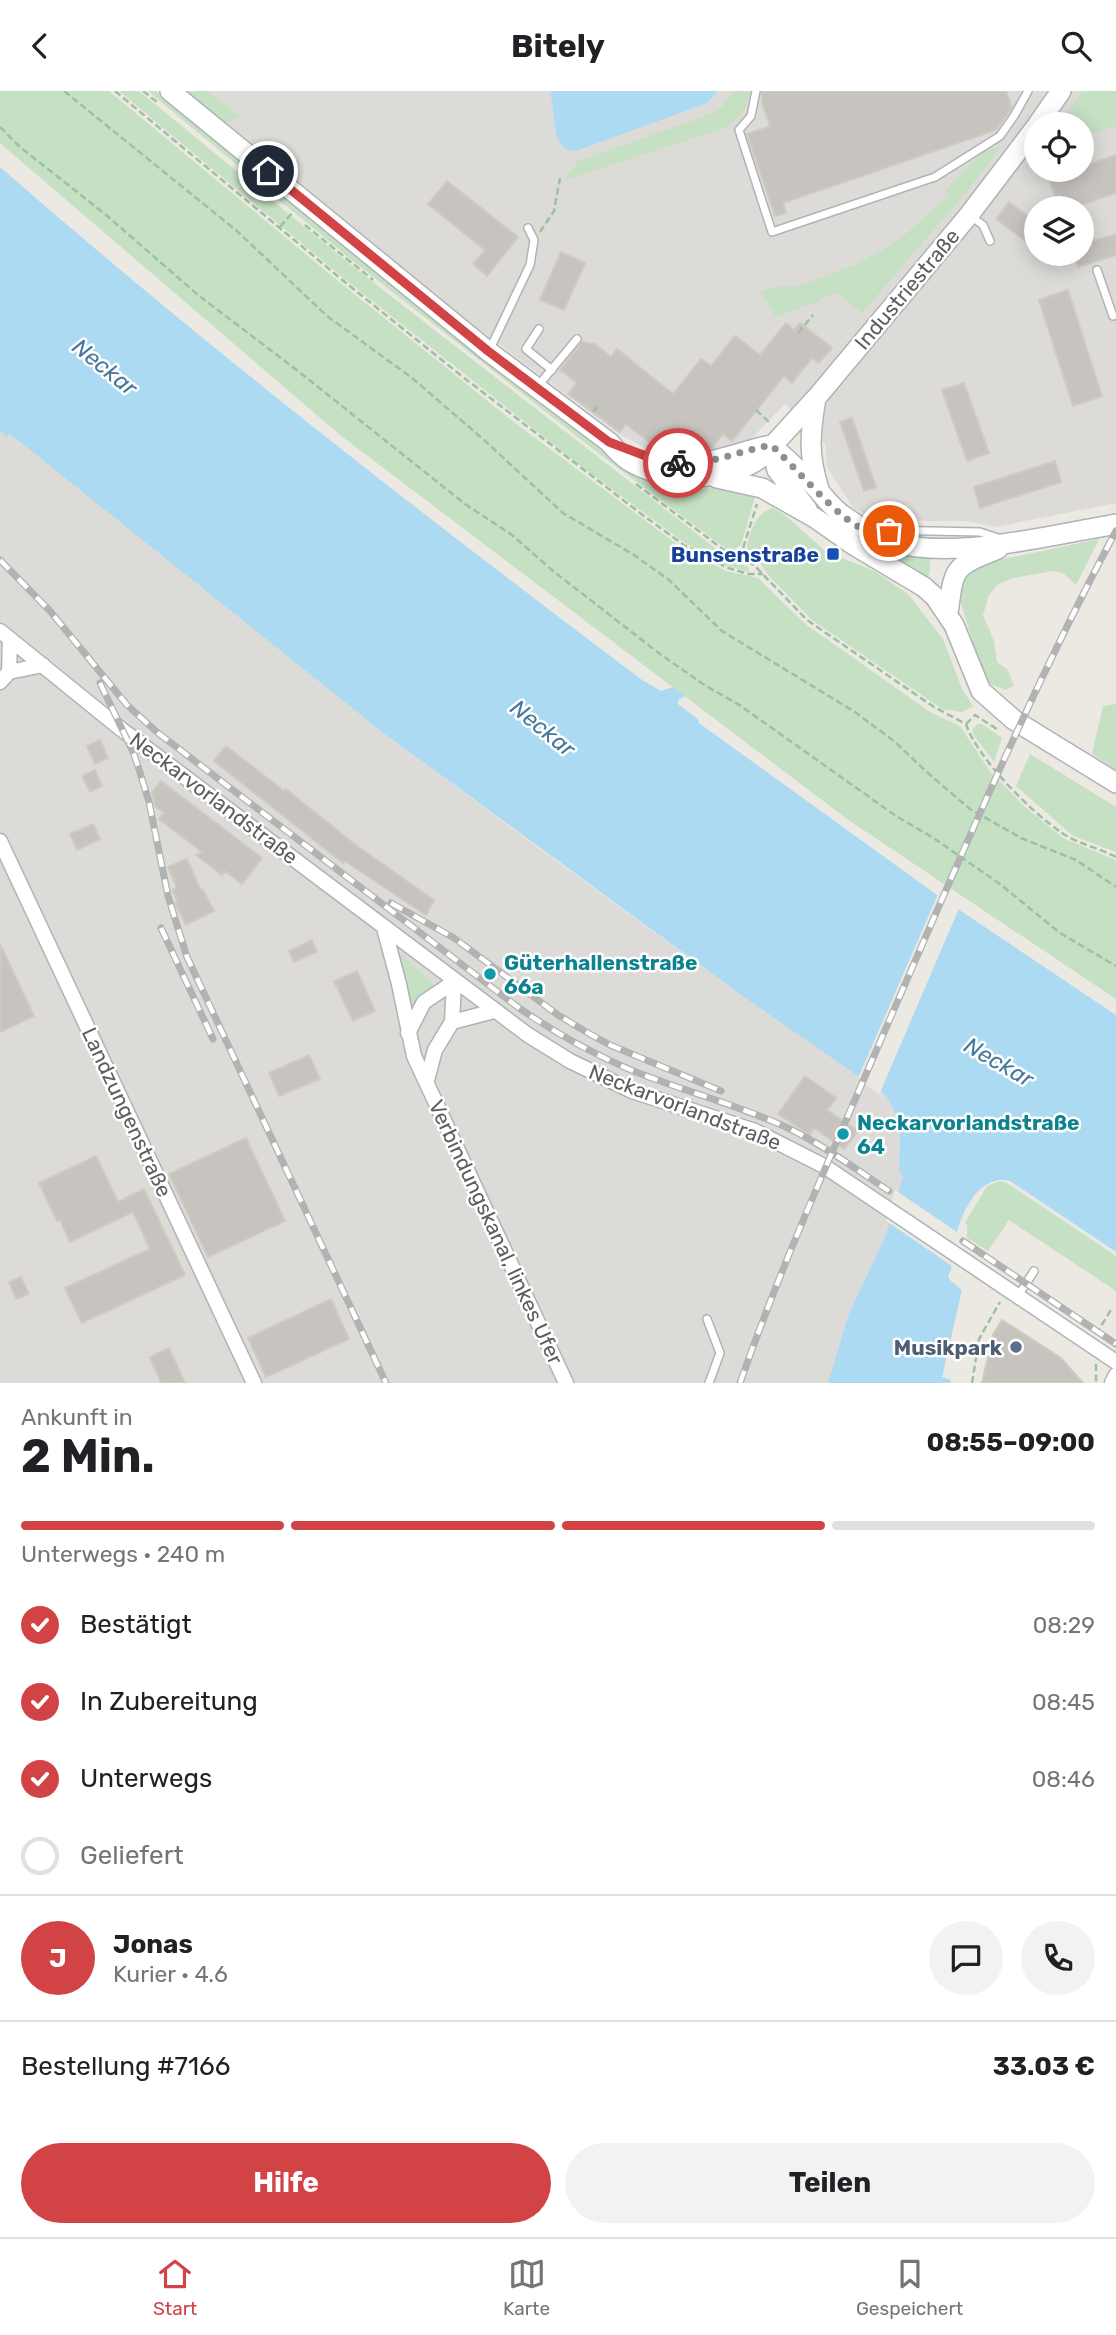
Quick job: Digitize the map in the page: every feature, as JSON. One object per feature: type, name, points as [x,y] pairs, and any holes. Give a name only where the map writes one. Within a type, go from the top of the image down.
[{"type":"street","points":[[170,91],[488,351],[609,442],[626,460],[642,468],[678,475],[709,477],[762,488],[912,578],[935,597],[948,614],[981,691],[1014,720],[1116,783]]},
{"type":"street","name":"Industriestraße","points":[[1047,112],[1061,91]]},
{"type":"street","name":"Industriestraße","points":[[709,477],[753,464],[817,397],[969,215],[1024,143]]},
{"type":"street","points":[[817,397],[810,446],[811,461],[820,492]]},
{"type":"street","points":[[609,442],[659,461],[693,464],[712,462],[749,449],[771,445]]},
{"type":"street","points":[[771,445],[839,512],[866,530],[898,543],[953,548],[1116,524]]},
{"type":"street","points":[[771,445],[777,470],[815,518]]},
{"type":"street","points":[[948,614],[952,578],[957,570],[1014,541]]},
{"type":"street","points":[[3,638],[4,677],[43,665]]},
{"type":"street","name":"Neckarvorlandstraße","points":[[3,638],[43,665],[121,729],[454,982],[570,1061],[632,1091],[755,1131],[824,1166],[1116,1362]]},
{"type":"street","name":"Landzungenstraße","points":[[0,841],[6,867],[254,1383]]},
{"type":"street","name":"Verbindungskanal, linkes Ufer","points":[[384,928],[414,1056],[566,1383]]},
{"type":"street","points":[[408,1033],[424,1002],[454,982]]},
{"type":"street","name":"Verbindungskanal, linkes Ufer","points":[[427,1080],[435,1050],[452,1022],[454,982]]},
{"type":"street","points":[[452,1022],[494,1011]]},
{"type":"street","points":[[1112,1383],[1116,1375]]},
{"type":"lane","points":[[755,91],[751,116],[739,131],[772,232],[935,177],[1000,136],[1028,91]]},
{"type":"lane","points":[[969,215],[983,225],[990,241]]},
{"type":"lane","points":[[488,351],[530,265],[534,240],[528,228]]},
{"type":"lane","points":[[1097,270],[1113,316]]},
{"type":"lane","points":[[539,329],[526,349],[552,370]]},
{"type":"lane","points":[[536,388],[577,339]]},
{"type":"lane","points":[[1018,1296],[1034,1272]]},
{"type":"lane","points":[[707,1319],[720,1353],[709,1383]]},
{"type":"path","points":[[64,91],[237,231],[327,316],[422,386],[563,513],[634,555],[669,580],[722,631],[855,712],[894,741],[970,809],[1021,838],[1076,860],[1116,887]]},
{"type":"path","points":[[115,91],[474,385],[684,545],[728,568],[748,574],[763,574]]},
{"type":"path","points":[[0,127],[20,147],[104,214],[198,295],[299,371],[465,504],[512,535],[553,571],[660,654],[706,686],[738,703],[897,816],[1000,884],[1059,933],[1116,966]]},
{"type":"path","points":[[534,240],[554,211],[560,179]]},
{"type":"path","points":[[279,228],[292,213]]},
{"type":"path","points":[[798,333],[813,315]]},
{"type":"path","points":[[593,410],[598,407]]},
{"type":"path","points":[[756,410],[771,423]]},
{"type":"path","points":[[759,498],[740,558],[754,565],[807,620],[934,708],[966,724],[973,741],[988,763],[1063,834],[1116,857]]},
{"type":"path","points":[[972,1383],[979,1339],[1002,1299]]},
{"type":"path","points":[[1090,1344],[1111,1310]]},
{"type":"shaded area","points":[[188,91],[550,91],[557,138],[707,103],[718,91],[1116,91],[1116,503],[995,527],[966,521],[903,521],[865,514],[853,508],[827,467],[825,443],[785,404],[751,439],[729,449],[679,457],[654,452],[620,435],[476,327]]},
{"type":"shaded area","points":[[0,431],[7,436],[8,432],[382,732],[737,992],[859,1075],[888,1099],[900,1122],[899,1171],[903,1176],[885,1237],[849,1313],[828,1383],[0,1383]]},
{"type":"green space","points":[[0,91],[109,91],[510,419],[682,548],[726,571],[758,578],[804,623],[930,712],[960,726],[989,770],[1024,806],[1063,838],[1116,860],[1116,999],[847,819],[340,435],[0,143]]},
{"type":"green space","points":[[119,91],[139,91],[351,265],[729,559],[748,567],[749,572],[728,566],[685,543],[582,467],[347,281]]},
{"type":"green space","points":[[148,91],[156,91],[357,257],[609,455],[649,480],[663,485],[687,489],[729,488],[756,494],[741,545],[734,549],[725,548],[606,459],[354,262]]},
{"type":"green space","points":[[184,91],[207,91],[239,115],[238,118],[224,124]]},
{"type":"green space","points":[[734,91],[749,91],[749,97],[743,111],[728,127],[565,180],[578,161],[719,110]]},
{"type":"green space","points":[[1082,91],[1116,91],[1116,126],[1094,133],[1094,112],[1068,112]]},
{"type":"green space","points":[[1002,146],[968,190],[862,313],[836,292],[776,317],[761,292],[780,286],[796,287],[856,264],[884,249],[907,233],[949,195],[945,191],[982,152]]},
{"type":"green space","points":[[790,471],[826,513],[930,556],[930,572],[926,581],[821,517]]},
{"type":"green space","points":[[773,508],[786,516],[825,551],[874,571],[908,594],[943,639],[962,689],[973,706],[962,712],[942,709],[812,620],[760,563],[746,556],[750,534],[757,520],[761,514]]},
{"type":"green space","points":[[1099,539],[1076,585],[1064,574],[1053,571],[1013,578],[997,585],[989,595],[983,615],[994,641],[997,662],[1008,670],[1014,686],[1006,690],[990,684],[981,669],[960,600],[959,588],[967,570],[985,563]]},
{"type":"green space","points":[[1116,704],[1116,770],[1092,754],[1103,706]]},
{"type":"green space","points":[[977,724],[982,724],[1002,738],[994,762],[973,734]]},
{"type":"green space","points":[[1030,754],[1116,807],[1116,852],[1073,836],[1016,786]]},
{"type":"green space","points":[[402,955],[436,987],[412,1012],[400,957]]},
{"type":"green space","points":[[1000,1181],[1007,1183],[1116,1256],[1116,1291],[1009,1220],[988,1251],[967,1238],[965,1223],[987,1186]]},
{"type":"water","points":[[550,91],[718,91],[707,103],[576,151],[565,149],[557,138]]},
{"type":"water","name":"Neckar","points":[[0,167],[236,365],[560,618],[642,680],[661,691],[673,687],[685,696],[678,700],[678,704],[698,719],[699,723],[937,895],[1116,1015],[1116,1252],[1010,1181],[990,1183],[975,1195],[964,1213],[948,1275],[962,1290],[942,1377],[951,1380],[950,1383],[828,1383],[849,1313],[885,1237],[903,1176],[899,1171],[900,1122],[888,1099],[382,732],[9,433],[7,437],[0,431]]},
{"type":"pier","points":[[939,892],[960,906],[879,1095],[858,1078]]},
{"type":"pier","points":[[895,1190],[960,1234],[955,1268],[886,1221]]},
{"type":"building","points":[[762,91],[1006,91],[1012,108],[996,130],[783,203],[786,213],[775,216],[747,134],[770,126],[762,103]]},
{"type":"building","points":[[1116,155],[1116,193],[1094,200],[1094,196],[1055,196],[1050,182],[1094,182],[1094,163]]},
{"type":"building","points":[[447,181],[518,237],[487,276],[473,264],[485,250],[428,204]]},
{"type":"building","points":[[1009,202],[1024,213],[1024,240],[996,219]]},
{"type":"building","points":[[1116,234],[1116,255],[1094,262],[1094,241]]},
{"type":"building","points":[[561,252],[585,263],[564,310],[540,300]]},
{"type":"building","points":[[1068,290],[1102,396],[1073,406],[1039,300]]},
{"type":"building","points":[[786,323],[794,330],[800,323],[832,348],[819,363],[812,358],[792,383],[784,376],[732,441],[723,434],[712,448],[708,449],[694,438],[687,446],[679,439],[670,451],[662,444],[658,449],[626,424],[620,432],[568,394],[577,383],[560,370],[582,342],[595,344],[611,357],[617,349],[673,394],[701,359],[711,366],[735,336],[760,355]]},
{"type":"building","points":[[964,383],[989,453],[967,461],[942,390]]},
{"type":"building","points":[[852,418],[876,487],[864,491],[840,422]]},
{"type":"building","points":[[1055,461],[1061,482],[980,508],[974,487]]},
{"type":"building","points":[[100,740],[108,758],[95,764],[87,746]]},
{"type":"building","points":[[226,746],[284,791],[286,789],[357,846],[434,900],[426,915],[345,861],[343,863],[214,761]]},
{"type":"building","points":[[95,770],[102,786],[90,792],[82,776]]},
{"type":"building","points":[[161,781],[262,858],[242,884],[225,871],[222,875],[196,855],[202,852],[159,819],[164,813],[155,806],[152,792]]},
{"type":"building","points":[[93,824],[100,839],[77,850],[70,834]]},
{"type":"building","points":[[187,859],[201,891],[203,890],[214,911],[186,925],[175,903],[178,902],[172,890],[177,888],[168,867]]},
{"type":"building","points":[[312,940],[317,952],[294,962],[289,951]]},
{"type":"building","points":[[0,944],[34,1016],[0,1032]]},
{"type":"building","points":[[357,971],[375,1011],[353,1021],[334,981]]},
{"type":"building","points":[[309,1055],[320,1079],[279,1096],[269,1073]]},
{"type":"building","points":[[805,1076],[836,1098],[827,1110],[858,1131],[844,1149],[814,1128],[810,1135],[778,1114]]},
{"type":"building","points":[[246,1138],[285,1221],[208,1257],[169,1174]]},
{"type":"building","points":[[96,1156],[118,1202],[144,1189],[185,1275],[82,1323],[65,1288],[150,1249],[133,1212],[70,1242],[60,1220],[57,1221],[39,1183]]},
{"type":"building","points":[[21,1277],[29,1294],[16,1299],[9,1282]]},
{"type":"building","points":[[331,1299],[349,1339],[266,1377],[248,1338]]},
{"type":"building","name":"Musikpark","points":[[1002,1320],[1061,1358],[1083,1383],[982,1383],[993,1335]]},
{"type":"building","points":[[169,1348],[185,1383],[161,1383],[150,1357]]},
{"type":"railway","points":[[740,1383],[811,1201],[970,835],[1055,651],[1116,531]]},
{"type":"railway","points":[[0,560],[50,611],[127,705],[158,733],[519,1008],[573,1042],[616,1063],[790,1129],[889,1191]]},
{"type":"railway","points":[[100,683],[134,754],[142,779],[168,896],[187,957],[386,1383]]},
{"type":"railway","points":[[391,903],[454,938],[558,1015],[588,1033],[610,1045],[721,1091]]},
{"type":"railway","points":[[161,928],[213,1039]]},
{"type":"railway","points":[[963,1241],[1116,1344]]},
{"type":"way so far","points":[[678,463],[712,462],[749,449],[771,445],[839,512],[866,530],[889,531]]},
{"type":"place","name":"Bunsenstraße","points":[[833,554]]},
{"type":"place","name":"Güterhallenstraße 66a","points":[[490,974]]},
{"type":"place","name":"Neckarvorlandstraße 64","points":[[843,1134]]},
{"type":"place","name":"Musikpark","points":[[1016,1347]]},
{"type":"route","points":[[268,171],[488,351],[609,442],[659,461],[678,463]]}]
